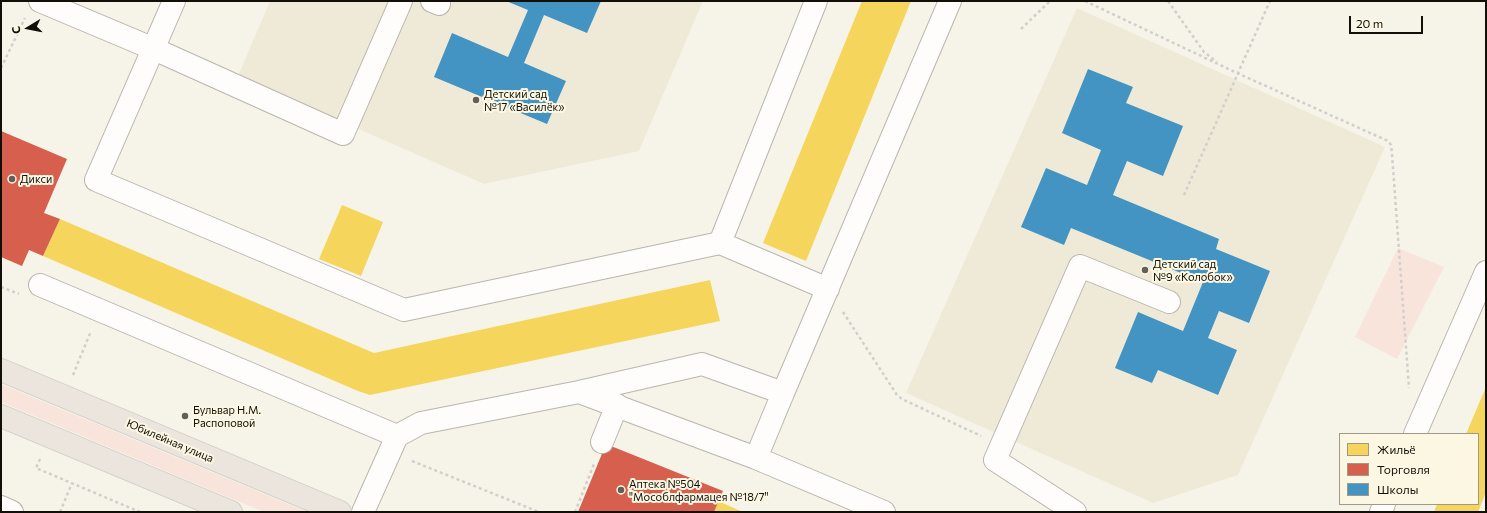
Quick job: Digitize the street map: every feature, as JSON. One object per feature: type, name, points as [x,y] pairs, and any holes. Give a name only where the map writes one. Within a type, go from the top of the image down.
[{"type":"main road","name":"Юбилейная улица","points":[[1,370],[340,512]]},
{"type":"main road","points":[[1,416],[231,512]]},
{"type":"lane","points":[[174,1],[96,180],[404,310],[720,243],[828,288]]},
{"type":"lane","points":[[33,8],[154,49],[343,134],[401,1]]},
{"type":"lane","points":[[720,243],[816,1]]},
{"type":"lane","points":[[756,458],[950,1]]},
{"type":"lane","points":[[1075,512],[995,460],[1080,266],[1169,302]]},
{"type":"lane","points":[[1415,433],[1486,272]]},
{"type":"lane","points":[[40,285],[397,436]]},
{"type":"lane","points":[[363,512],[397,436],[421,423],[579,392],[702,364],[783,393]]},
{"type":"lane","points":[[579,392],[756,458],[884,512]]},
{"type":"lane","points":[[602,442],[617,405]]},
{"type":"lane","points":[[1,508],[12,512]]},
{"type":"path","points":[[1021,29],[1050,1]]},
{"type":"path","points":[[1085,1],[1237,73],[1388,141],[1391,145],[1409,395]]},
{"type":"path","points":[[1168,1],[1204,52],[1220,65]]},
{"type":"path","points":[[1184,195],[1270,1]]},
{"type":"path","points":[[1,68],[33,8]]},
{"type":"path","points":[[828,288],[897,395],[902,399],[1002,445]]},
{"type":"path","points":[[73,376],[93,326]]},
{"type":"path","points":[[575,512],[602,442]]},
{"type":"path","points":[[40,459],[36,468],[140,512]]},
{"type":"path","points":[[60,512],[72,484]]},
{"type":"shaded area","name":"Детский сад №17 «Василёк»","points":[[270,1],[703,1],[639,151],[484,184],[238,76]]},
{"type":"shaded area","name":"Детский сад №9 «Колобок»","points":[[1077,8],[1385,147],[1238,475],[1153,503],[906,393]]},
{"type":"shaded area","points":[[1398,248],[1444,267],[1397,359],[1355,337]]},
{"type":"shaded area","points":[[1,384],[307,512],[264,512],[1,402]]},
{"type":"building: Жильё","points":[[862,1],[911,1],[806,261],[763,243]]},
{"type":"building: Жильё","points":[[342,205],[383,222],[361,276],[319,259]]},
{"type":"building: Жильё","points":[[60,219],[374,353],[710,280],[720,321],[370,395],[43,256]]},
{"type":"building: Жильё","points":[[1486,387],[1486,492],[1478,512],[1434,512],[1437,505],[1479,505],[1479,433],[1466,433]]},
{"type":"building: Жильё","points":[[718,501],[743,512],[714,512]]},
{"type":"building: Торговля","points":[[1,131],[67,159],[44,213],[60,219],[43,256],[29,250],[22,266],[1,257]]},
{"type":"building: Торговля","points":[[606,444],[723,491],[714,512],[578,512]]},
{"type":"building: Школы","points":[[506,1],[601,1],[587,33],[544,15],[524,63],[566,81],[547,124],[434,77],[452,33],[508,57],[528,10]]},
{"type":"building: Школы","points":[[1088,69],[1133,87],[1126,103],[1183,126],[1163,176],[1127,161],[1113,195],[1219,239],[1216,249],[1270,271],[1249,323],[1219,311],[1208,338],[1237,350],[1218,395],[1158,370],[1152,383],[1115,368],[1138,312],[1183,331],[1203,282],[1071,228],[1064,245],[1021,227],[1046,168],[1087,185],[1101,150],[1062,133]]},
{"type":"place","name":"Детский сад №17 «Василёк»","points":[[476,100]]},
{"type":"place","name":"Дикси","points":[[12,179]]},
{"type":"place","name":"Детский сад №9 «Колобок»","points":[[1145,270]]},
{"type":"place","name":"Бульвар Н.М. Распоповой","points":[[185,416]]},
{"type":"place","name":"Аптека №504 \"Мособлфармацея №18/7\"","points":[[621,490]]}]
